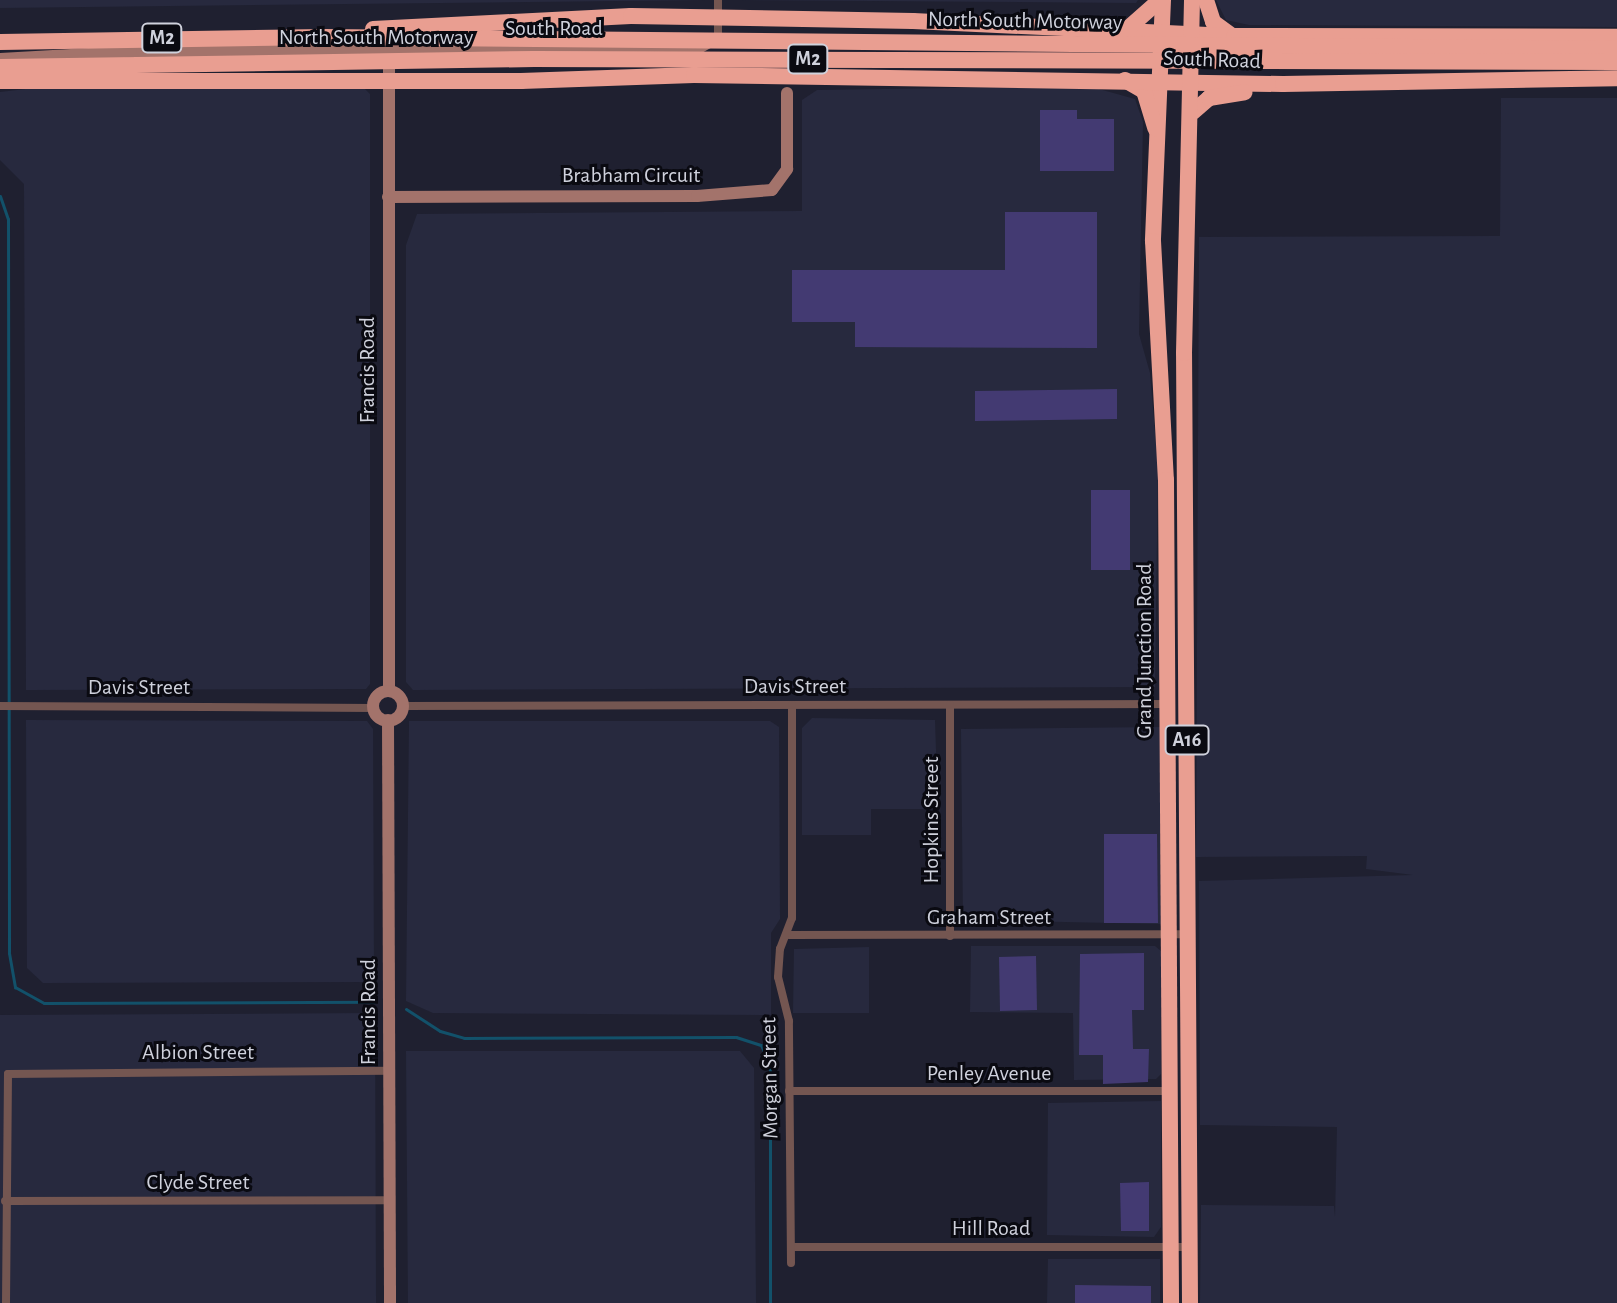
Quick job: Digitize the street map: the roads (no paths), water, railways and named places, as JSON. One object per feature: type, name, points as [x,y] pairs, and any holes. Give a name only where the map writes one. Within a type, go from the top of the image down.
[{"type":"highway","points":[[1125,31],[1162,0]]},
{"type":"highway","name":"Grand Junction Road","points":[[1162,0],[1162,80],[1153,241],[1166,480],[1171,1303]]},
{"type":"highway","name":"Grand Junction Road","points":[[1190,1303],[1184,353],[1193,112],[1192,0]]},
{"type":"highway","points":[[1206,0],[1213,22],[1234,36],[1221,52],[1222,65],[1239,83]]},
{"type":"highway","name":"South Road","points":[[324,37],[400,25],[545,18],[913,21],[1234,36],[1617,37]]},
{"type":"highway","name":"North South Motorway","points":[[0,42],[324,37],[1617,49]]},
{"type":"highway","name":"North South Motorway","points":[[0,67],[519,59],[1617,62]]},
{"type":"highway","points":[[1112,77],[1144,91],[1158,137]]},
{"type":"highway","name":"South Road","points":[[0,81],[1112,77],[1283,84],[1617,78]]},
{"type":"highway","points":[[1193,112],[1218,95],[1283,84]]},
{"type":"street","points":[[718,0],[718,35]]},
{"type":"street","name":"South Road","points":[[0,59],[389,50],[693,51],[718,35]]},
{"type":"street","name":"Francis Road","points":[[389,50],[389,691]]},
{"type":"street","points":[[772,77],[787,93],[806,77]]},
{"type":"street","name":"Brabham Circuit","points":[[388,197],[697,196],[772,190],[787,169],[787,93]]},
{"type":"street","points":[[389,691],[403,706],[388,720],[374,708],[379,694],[389,691]]},
{"type":"street","name":"Davis Street","points":[[403,706],[1187,704]]},
{"type":"street","name":"Morgan Street","points":[[791,1263],[789,1021],[778,977],[780,949],[789,935],[792,705]]},
{"type":"street","name":"Hopkins Street","points":[[950,705],[950,936]]},
{"type":"street","name":"Davis Street","points":[[0,706],[374,708]]},
{"type":"street","name":"Francis Road","points":[[388,720],[390,1303]]},
{"type":"street","name":"Graham Street","points":[[789,935],[1188,934]]},
{"type":"street","name":"Albion Street","points":[[5,1201],[8,1074],[389,1071]]},
{"type":"street","name":"Penley Avenue","points":[[789,1091],[1189,1091]]},
{"type":"street","name":"Clyde Street","points":[[5,1201],[390,1200]]},
{"type":"street","points":[[5,1201],[6,1303]]},
{"type":"street","name":"Hill Road","points":[[791,1247],[1190,1247]]},
{"type":"waterway","points":[[0,196],[8,219],[9,953],[15,987],[44,1003],[374,1002]]},
{"type":"waterway","points":[[406,1009],[440,1031],[464,1038],[736,1037],[761,1045],[770,1064],[770,1303]]}]
